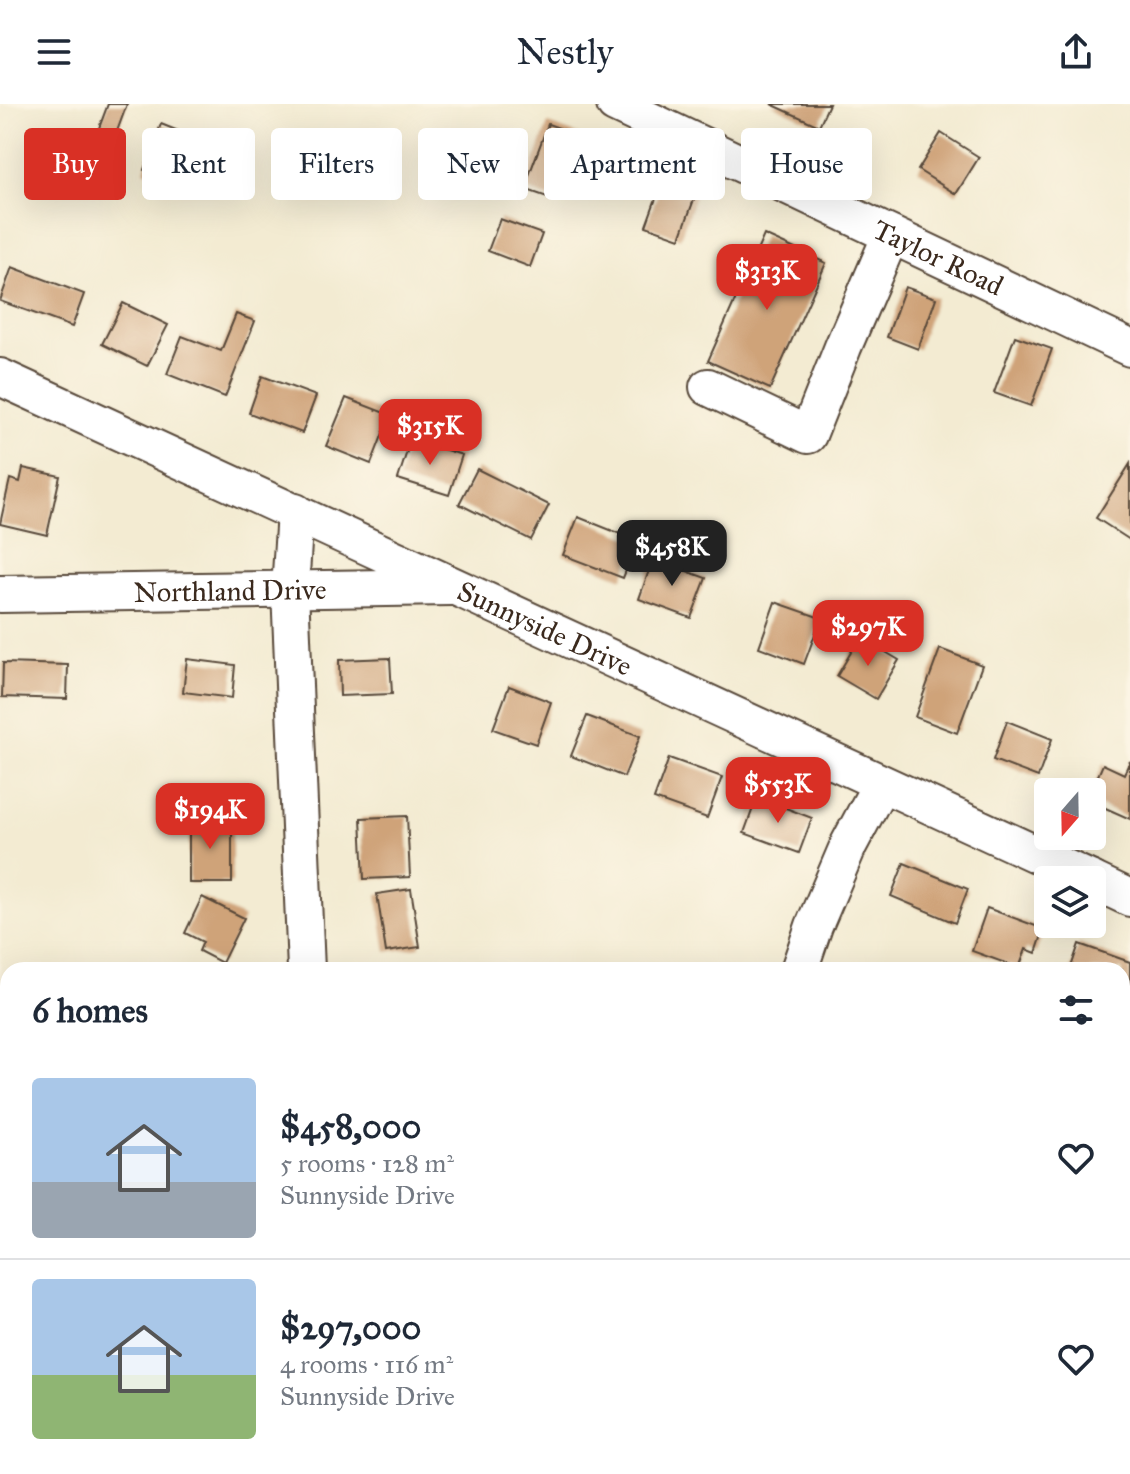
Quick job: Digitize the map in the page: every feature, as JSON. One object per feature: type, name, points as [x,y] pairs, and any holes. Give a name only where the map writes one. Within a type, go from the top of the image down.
[{"type":"street","name":"Taylor Road","points":[[615,104],[1130,348]]},
{"type":"street","points":[[708,387],[808,435],[891,235]]},
{"type":"street","name":"Sunnyside Drive","points":[[0,377],[1061,866]]},
{"type":"street","points":[[295,512],[290,590],[306,962]]},
{"type":"street","name":"Northland Drive","points":[[0,594],[460,587]]},
{"type":"street","points":[[802,962],[849,844],[881,784]]},
{"type":"street","name":"Sunnyside Drive","points":[[1106,887],[1130,898]]},
{"type":"building","points":[[108,104],[127,104],[118,128],[99,128]]},
{"type":"building","points":[[771,104],[829,104],[819,126]]},
{"type":"building","points":[[941,133],[979,157],[956,194],[918,170]]},
{"type":"building","points":[[544,135],[544,196],[528,190],[528,178]]},
{"type":"building","points":[[655,200],[694,200],[680,238],[646,226]]},
{"type":"building","points":[[500,219],[542,234],[530,267],[488,251]]},
{"type":"building","points":[[764,235],[826,263],[770,389],[708,361]]},
{"type":"building","points":[[12,267],[84,294],[72,327],[0,301]]},
{"type":"building","points":[[905,287],[936,298],[918,349],[887,337]]},
{"type":"building","points":[[123,303],[168,325],[147,366],[102,344]]},
{"type":"building","points":[[236,314],[255,321],[225,397],[167,374],[182,336],[221,351]]},
{"type":"building","points":[[1015,336],[1052,349],[1031,406],[994,393]]},
{"type":"building","points":[[262,376],[316,396],[302,433],[249,413]]},
{"type":"building","points":[[346,398],[390,415],[371,464],[326,446]]},
{"type":"building","points":[[411,439],[462,455],[449,495],[398,479]]},
{"type":"building","points":[[1130,464],[1130,540],[1096,518]]},
{"type":"building","points":[[23,468],[60,476],[47,535],[0,524],[10,479],[20,482]]},
{"type":"building","points":[[477,469],[549,505],[531,540],[459,504]]},
{"type":"building","points":[[578,517],[638,541],[623,578],[563,555]]},
{"type":"building","points":[[653,559],[706,578],[691,618],[639,599]]},
{"type":"building","points":[[775,602],[821,618],[804,664],[759,647]]},
{"type":"building","points":[[860,637],[899,660],[876,699],[837,676]]},
{"type":"building","points":[[940,649],[982,665],[957,733],[915,717]]},
{"type":"building","points":[[390,658],[392,694],[340,696],[339,660]]},
{"type":"building","points":[[187,659],[235,665],[232,698],[183,692]]},
{"type":"building","points":[[3,663],[68,665],[67,699],[2,697]]},
{"type":"building","points":[[509,686],[551,702],[536,744],[493,729]]},
{"type":"building","points":[[587,716],[640,736],[624,777],[571,756]]},
{"type":"building","points":[[1007,721],[1052,739],[1038,777],[993,760]]},
{"type":"building","points":[[669,758],[722,777],[707,818],[654,799]]},
{"type":"building","points":[[1130,761],[1130,819],[1106,808],[1106,778],[1097,778],[1103,764],[1124,774]]},
{"type":"building","points":[[757,797],[812,818],[799,853],[744,833]]},
{"type":"building","points":[[407,816],[410,877],[364,879],[361,818]]},
{"type":"building","points":[[189,819],[232,819],[232,883],[189,883]]},
{"type":"building","points":[[904,863],[968,889],[955,923],[891,896]]},
{"type":"building","points":[[411,889],[420,947],[386,952],[377,894]]},
{"type":"building","points":[[202,897],[244,918],[222,962],[199,951],[203,942],[185,933]]},
{"type":"building","points":[[987,908],[1034,925],[1034,938],[1041,938],[1036,953],[1026,949],[1021,962],[1002,962],[972,951]]},
{"type":"building","points":[[1079,944],[1130,962],[1073,962]]}]
